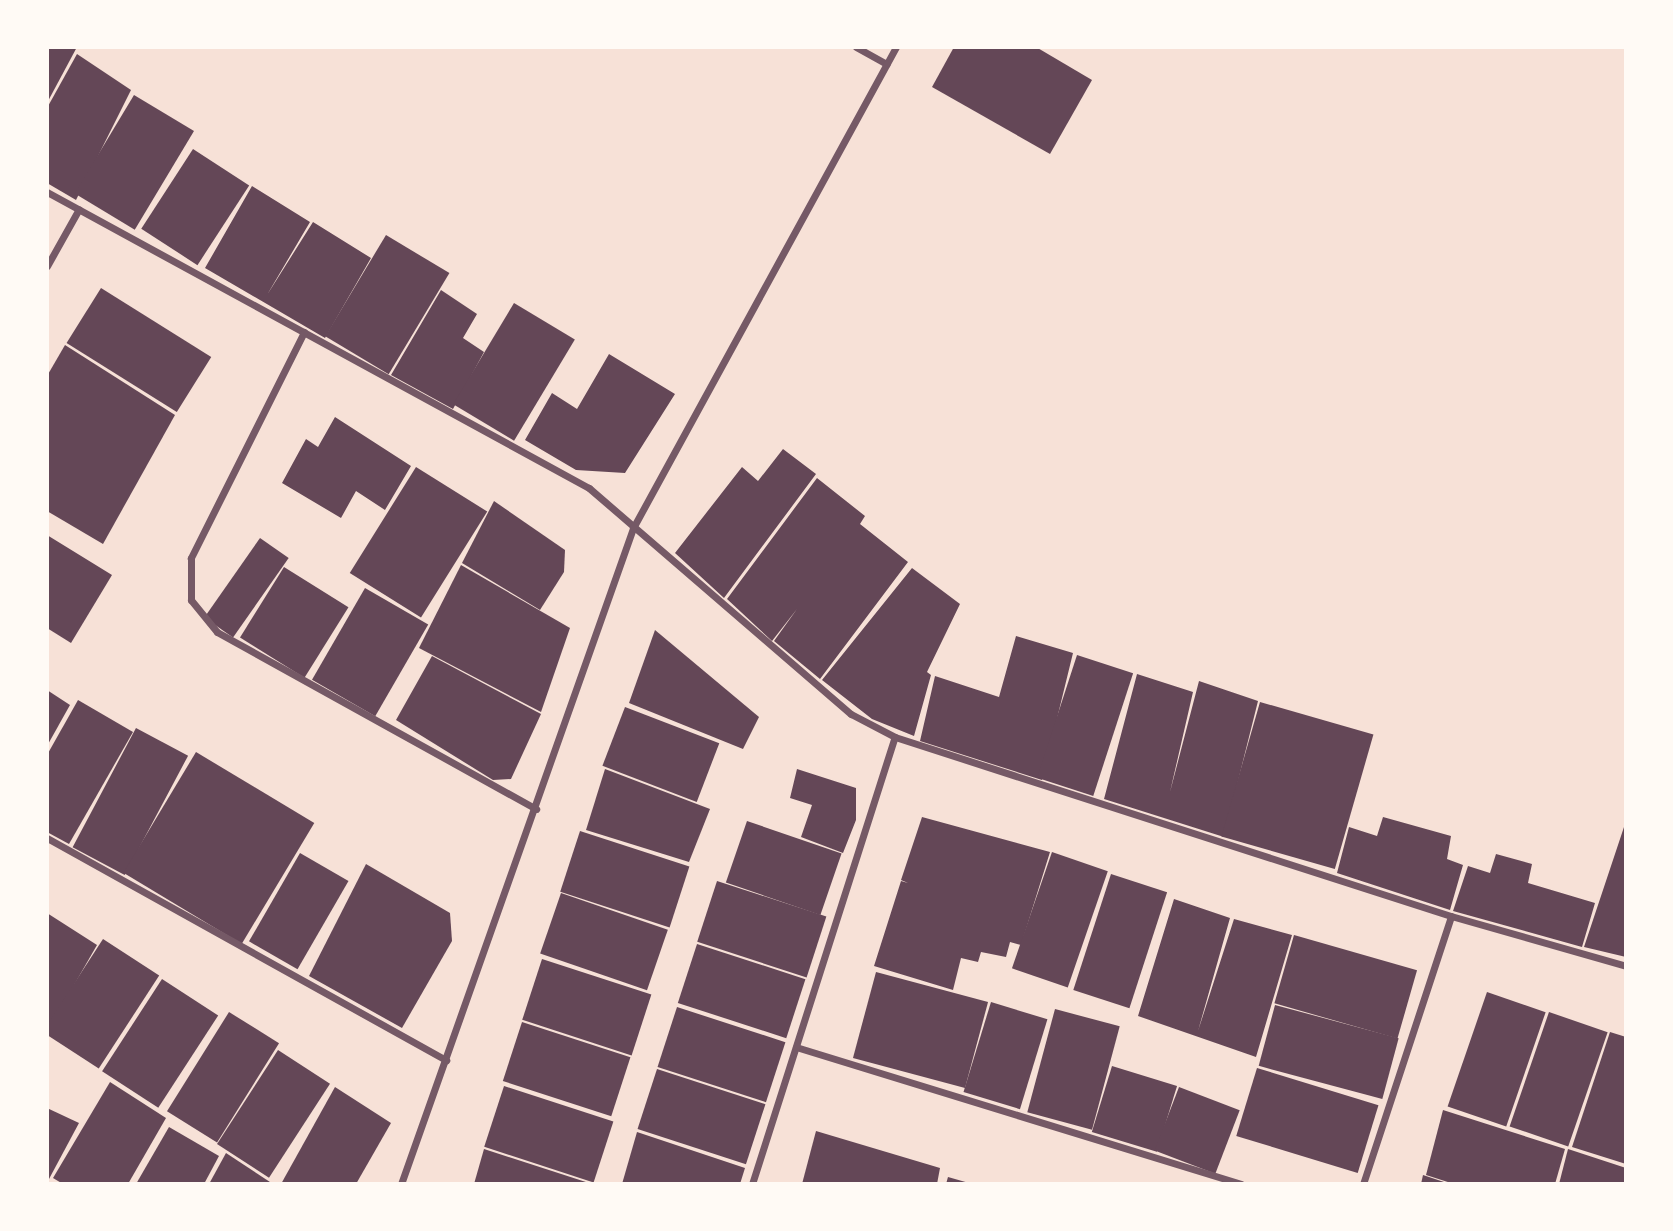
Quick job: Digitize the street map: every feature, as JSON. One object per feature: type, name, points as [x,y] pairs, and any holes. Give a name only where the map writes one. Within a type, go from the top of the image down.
[{"type":"street","points":[[856,47],[887,64]]},
{"type":"street","points":[[401,1184],[633,528],[896,47]]},
{"type":"street","points":[[47,192],[589,488],[851,714],[895,737],[1451,916],[1626,966]]},
{"type":"street","points":[[47,266],[79,209]]},
{"type":"street","points":[[304,332],[191,558],[191,600],[217,632],[536,808]]},
{"type":"street","points":[[752,1184],[895,737]]},
{"type":"street","points":[[47,838],[446,1060]]},
{"type":"street","points":[[1363,1184],[1451,916]]},
{"type":"street","points":[[796,1047],[1241,1184]]},
{"type":"building","points":[[47,47],[77,47],[47,103]]},
{"type":"building","points":[[954,47],[1036,47],[1092,80],[1050,154],[932,87]]},
{"type":"building","points":[[77,54],[131,90],[76,200],[47,183],[47,108]]},
{"type":"building","points":[[134,95],[194,131],[135,230],[75,194]]},
{"type":"building","points":[[193,149],[249,185],[197,265],[141,229]]},
{"type":"building","points":[[252,186],[310,222],[267,295],[313,222],[371,258],[325,338],[205,268]]},
{"type":"building","points":[[386,235],[449,273],[389,374],[325,336]]},
{"type":"building","points":[[101,288],[211,357],[177,412],[67,343]]},
{"type":"building","points":[[441,290],[477,314],[463,338],[484,352],[453,409],[391,375]]},
{"type":"building","points":[[514,303],[575,340],[514,441],[453,404]]},
{"type":"building","points":[[65,345],[175,415],[103,544],[47,511],[47,376]]},
{"type":"building","points":[[609,354],[675,394],[625,473],[576,470],[525,440],[552,393],[577,409]]},
{"type":"building","points":[[335,417],[411,466],[385,510],[356,491],[341,518],[282,483],[306,439],[318,447]]},
{"type":"building","points":[[783,449],[816,474],[724,598],[675,553],[742,467],[758,481]]},
{"type":"building","points":[[416,467],[487,512],[421,618],[350,573]]},
{"type":"building","points":[[817,478],[865,516],[860,524],[908,562],[820,679],[774,641],[797,609],[772,641],[727,599]]},
{"type":"building","points":[[494,501],[565,550],[564,572],[540,610],[462,563]]},
{"type":"building","points":[[47,535],[112,575],[71,643],[47,628]]},
{"type":"building","points":[[260,538],[289,558],[233,638],[204,617]]},
{"type":"building","points":[[461,565],[570,628],[541,712],[419,648]]},
{"type":"building","points":[[284,567],[348,607],[304,678],[240,637]]},
{"type":"building","points":[[912,568],[960,604],[927,672],[931,675],[914,736],[872,719],[822,680]]},
{"type":"building","points":[[365,588],[428,624],[375,716],[312,680]]},
{"type":"building","points":[[655,630],[759,717],[743,749],[629,703]]},
{"type":"building","points":[[1016,636],[1073,653],[1042,780],[920,741],[935,676],[999,697]]},
{"type":"building","points":[[1077,655],[1133,673],[1093,796],[1037,778]]},
{"type":"building","points":[[432,656],[541,714],[511,779],[493,780],[396,720]]},
{"type":"building","points":[[1137,674],[1193,692],[1170,792],[1199,681],[1258,701],[1224,837],[1104,799]]},
{"type":"building","points":[[47,690],[70,705],[47,746]]},
{"type":"building","points":[[78,700],[133,732],[69,844],[47,832],[47,755]]},
{"type":"building","points":[[1260,702],[1373,735],[1335,869],[1221,837]]},
{"type":"building","points":[[625,707],[719,743],[697,802],[602,766]]},
{"type":"building","points":[[136,728],[188,756],[125,875],[73,847]]},
{"type":"building","points":[[196,752],[314,823],[242,944],[123,873]]},
{"type":"building","points":[[605,769],[710,809],[689,862],[586,830]]},
{"type":"building","points":[[797,769],[856,788],[856,820],[843,853],[801,837],[812,805],[790,798]]},
{"type":"building","points":[[922,817],[1050,852],[1021,945],[1010,942],[1006,957],[981,952],[978,962],[961,958],[953,990],[874,966],[901,881],[908,883],[901,880]]},
{"type":"building","points":[[1383,817],[1451,836],[1447,859],[1463,865],[1450,910],[1337,873],[1349,827],[1377,836]]},
{"type":"building","points":[[747,821],[842,854],[820,915],[726,882]]},
{"type":"building","points":[[1626,824],[1626,957],[1584,947]]},
{"type":"building","points":[[580,831],[689,867],[670,927],[560,892]]},
{"type":"building","points":[[1052,852],[1108,871],[1068,988],[1012,968]]},
{"type":"building","points":[[300,853],[348,881],[297,969],[249,941]]},
{"type":"building","points":[[1496,854],[1532,864],[1528,883],[1595,903],[1582,947],[1453,911],[1468,866],[1490,873]]},
{"type":"building","points":[[366,864],[450,913],[452,941],[402,1028],[309,976]]},
{"type":"building","points":[[1111,874],[1167,892],[1129,1008],[1073,990]]},
{"type":"building","points":[[717,881],[826,917],[807,977],[697,942]]},
{"type":"building","points":[[561,893],[668,930],[647,990],[540,954]]},
{"type":"building","points":[[1174,899],[1230,918],[1198,1031],[1234,919],[1292,935],[1256,1057],[1138,1016]]},
{"type":"building","points":[[47,913],[97,945],[47,1032]]},
{"type":"building","points":[[1294,935],[1417,970],[1397,1039],[1274,1003]]},
{"type":"building","points":[[103,939],[159,975],[99,1069],[47,1035],[47,1025]]},
{"type":"building","points":[[697,944],[805,979],[786,1038],[678,1003]]},
{"type":"building","points":[[542,959],[651,995],[632,1055],[522,1020]]},
{"type":"building","points":[[876,972],[988,1002],[965,1088],[853,1058]]},
{"type":"building","points":[[162,979],[218,1015],[158,1108],[102,1071]]},
{"type":"building","points":[[1487,992],[1546,1012],[1506,1127],[1448,1106]]},
{"type":"building","points":[[991,1002],[1047,1019],[1020,1109],[964,1092]]},
{"type":"building","points":[[1275,1005],[1399,1038],[1382,1099],[1259,1066]]},
{"type":"building","points":[[677,1007],[785,1042],[766,1102],[658,1067]]},
{"type":"building","points":[[1055,1009],[1120,1026],[1092,1130],[1027,1112]]},
{"type":"building","points":[[229,1012],[279,1043],[217,1142],[167,1111]]},
{"type":"building","points":[[1549,1012],[1608,1032],[1568,1147],[1510,1126]]},
{"type":"building","points":[[522,1022],[630,1057],[611,1116],[503,1081]]},
{"type":"building","points":[[1610,1032],[1626,1037],[1626,1164],[1572,1147]]},
{"type":"building","points":[[278,1050],[330,1084],[269,1178],[217,1144]]},
{"type":"building","points":[[1112,1066],[1177,1086],[1157,1152],[1092,1132]]},
{"type":"building","points":[[1257,1068],[1378,1105],[1358,1173],[1236,1136]]},
{"type":"building","points":[[657,1069],[765,1104],[746,1164],[638,1129]]},
{"type":"building","points":[[110,1082],[166,1118],[128,1184],[63,1184],[53,1178]]},
{"type":"building","points":[[504,1086],[613,1122],[594,1182],[484,1147]]},
{"type":"building","points":[[335,1087],[391,1123],[356,1184],[281,1184]]},
{"type":"building","points":[[1179,1087],[1240,1110],[1215,1174],[1155,1150]]},
{"type":"building","points":[[47,1108],[79,1123],[49,1179],[47,1178]]},
{"type":"building","points":[[1443,1110],[1565,1149],[1555,1184],[1454,1184],[1426,1175]]},
{"type":"building","points":[[169,1127],[219,1156],[204,1184],[136,1184]]},
{"type":"building","points":[[816,1131],[940,1168],[937,1184],[802,1184]]},
{"type":"building","points":[[637,1132],[745,1168],[740,1184],[622,1184]]},
{"type":"building","points":[[484,1149],[589,1183],[589,1184],[474,1184]]},
{"type":"building","points":[[1568,1149],[1626,1168],[1626,1184],[1559,1184]]},
{"type":"building","points":[[226,1153],[273,1184],[209,1184]]},
{"type":"building","points":[[1423,1175],[1447,1183],[1447,1184],[1421,1184]]},
{"type":"building","points":[[948,1177],[969,1183],[969,1184],[946,1184]]}]
